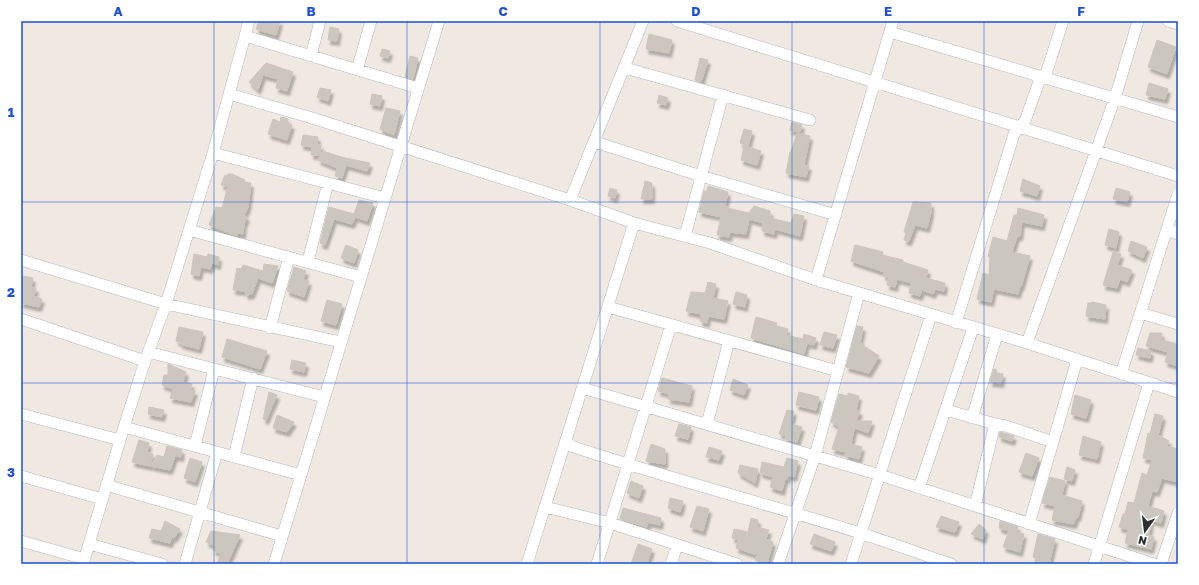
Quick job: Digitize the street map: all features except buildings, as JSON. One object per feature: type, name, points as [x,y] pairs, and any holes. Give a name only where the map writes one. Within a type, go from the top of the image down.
[{"type":"street","points":[[21,541],[84,562],[106,485],[146,357],[166,304],[213,152],[249,21]]},
{"type":"street","points":[[311,56],[320,21]]},
{"type":"street","points":[[357,70],[371,21]]},
{"type":"street","points":[[274,564],[438,21]]},
{"type":"street","points":[[570,200],[595,142],[643,21]]},
{"type":"street","points":[[677,21],[875,81],[1178,176]]},
{"type":"street","points":[[816,280],[893,21]]},
{"type":"street","points":[[956,323],[1014,134],[1025,121],[1063,21]]},
{"type":"street","points":[[1026,343],[1115,98],[1138,21]]},
{"type":"street","points":[[1168,21],[1178,24]]},
{"type":"street","points":[[890,32],[1178,117]]},
{"type":"street","points":[[245,36],[418,88]]},
{"type":"street","points":[[625,68],[810,120]]},
{"type":"street","points":[[229,94],[309,117],[400,148],[570,200],[634,223],[685,236],[816,280],[1026,343],[1178,392]]},
{"type":"street","points":[[685,236],[723,95]]},
{"type":"street","points":[[595,142],[701,176],[836,215]]},
{"type":"street","points":[[213,152],[385,198]]},
{"type":"street","points":[[308,261],[328,183]]},
{"type":"street","points":[[1121,374],[1178,194]]},
{"type":"street","points":[[527,564],[634,223]]},
{"type":"street","points":[[189,230],[308,261],[361,277]]},
{"type":"street","points":[[1167,230],[1178,234]]},
{"type":"street","points":[[270,328],[289,257]]},
{"type":"street","points":[[21,260],[166,304],[270,328],[341,342]]},
{"type":"street","points":[[778,564],[815,456],[859,293]]},
{"type":"street","points":[[608,307],[838,371]]},
{"type":"street","points":[[1140,313],[1178,324]]},
{"type":"street","points":[[851,564],[931,315]]},
{"type":"street","points":[[21,319],[146,357],[214,369],[324,397]]},
{"type":"street","points":[[597,564],[671,325]]},
{"type":"street","points":[[919,488],[973,328]]},
{"type":"street","points":[[972,418],[996,335]]},
{"type":"street","points":[[707,424],[729,341]]},
{"type":"street","points":[[1029,524],[1077,360]]},
{"type":"street","points":[[195,446],[214,369]]},
{"type":"street","points":[[234,457],[253,378]]},
{"type":"street","points":[[1094,564],[1149,383]]},
{"type":"street","points":[[582,388],[815,456],[1154,564]]},
{"type":"street","points":[[946,410],[1006,426],[1053,442]]},
{"type":"street","points":[[21,414],[120,440]]},
{"type":"street","points":[[975,506],[995,424]]},
{"type":"street","points":[[124,427],[300,475]]},
{"type":"street","points":[[565,444],[627,465],[861,533],[925,560],[952,564]]},
{"type":"street","points":[[184,564],[217,452]]},
{"type":"street","points":[[21,476],[102,499]]},
{"type":"street","points":[[106,485],[282,536]]},
{"type":"street","points":[[545,507],[610,523],[737,564]]},
{"type":"street","points":[[1161,564],[1178,513]]},
{"type":"street","points":[[89,544],[162,564]]},
{"type":"street","points":[[671,564],[677,545]]}]
